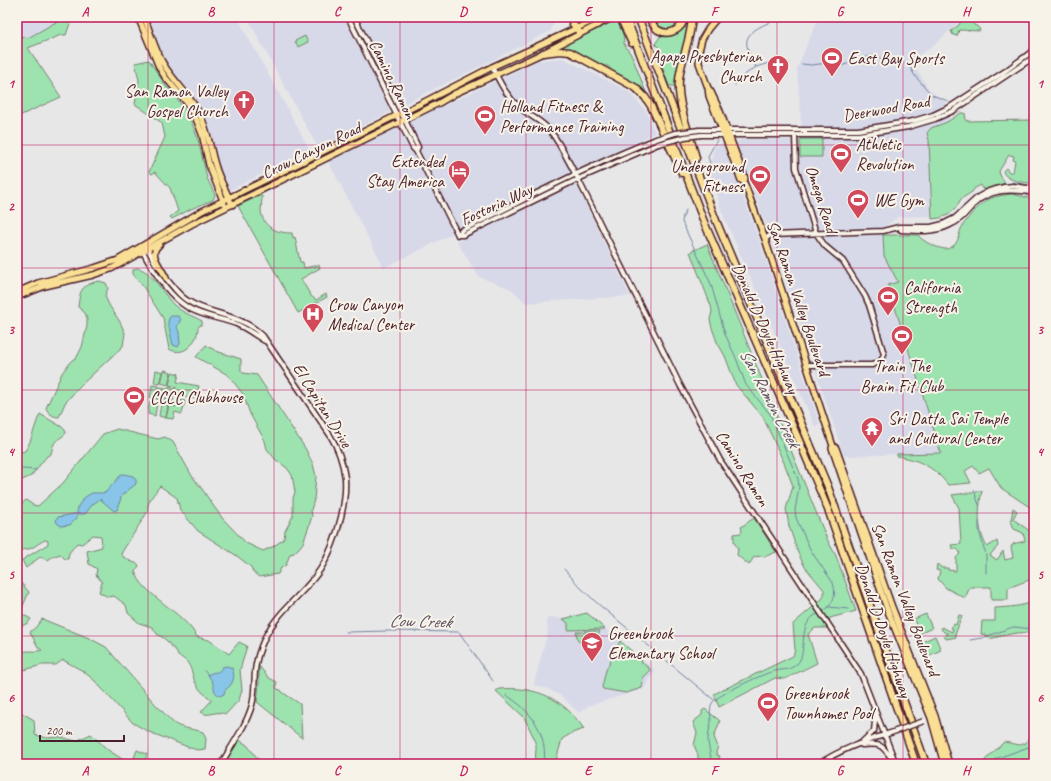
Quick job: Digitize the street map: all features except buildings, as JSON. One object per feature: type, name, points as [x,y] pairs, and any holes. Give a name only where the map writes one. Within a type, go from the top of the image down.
[{"type":"highway","points":[[570,17],[578,31]]},
{"type":"highway","points":[[620,17],[643,70],[650,79]]},
{"type":"highway","name":"Donald D Doyle Highway","points":[[626,17],[704,222],[826,505],[916,764]]},
{"type":"highway","name":"Donald D Doyle Highway","points":[[638,17],[737,270],[835,504],[926,764]]},
{"type":"highway","points":[[649,17],[658,30],[667,33],[680,28],[685,17]]},
{"type":"highway","points":[[692,17],[680,76],[679,89],[698,171]]},
{"type":"highway","points":[[543,53],[560,51],[570,52],[632,85],[641,92],[648,101],[674,154],[699,214],[704,222]]},
{"type":"main road","points":[[138,17],[159,67],[165,77],[186,103],[197,121],[202,134],[209,165],[226,207]]},
{"type":"main road","points":[[144,17],[163,64],[191,99],[204,122],[216,168],[232,205]]},
{"type":"main road","name":"Crow Canyon Road","points":[[17,292],[38,283],[118,260],[176,233],[456,93],[543,53],[601,17]]},
{"type":"main road","name":"San Ramon Valley Boulevard","points":[[718,17],[705,33],[699,50],[700,69],[718,107],[741,180],[744,182],[765,239],[833,446],[836,448],[949,764]]},
{"type":"main road","name":"Crow Canyon Road","points":[[17,297],[45,286],[93,275],[111,269],[188,218],[223,200],[492,66],[612,18]]},
{"type":"main road","name":"San Ramon Valley Boulevard","points":[[708,88],[709,96],[726,133]]},
{"type":"main road","points":[[709,96],[711,96],[714,104],[718,107]]},
{"type":"main road","points":[[166,278],[154,256],[154,252],[157,247],[176,233]]},
{"type":"main road","name":"San Ramon Valley Boulevard","points":[[933,717],[944,764]]},
{"type":"street","name":"Camino Ramon","points":[[348,17],[396,115],[402,121],[418,147],[416,151],[458,235]]},
{"type":"street","name":"Camino Ramon","points":[[354,17],[401,112],[402,121]]},
{"type":"street","name":"Deerwood Road","points":[[701,135],[726,133],[858,130],[925,118],[950,107],[1004,72],[1034,50]]},
{"type":"street","name":"Deerwood Road","points":[[700,130],[726,133],[859,135],[908,127],[935,119],[953,111],[1034,57]]},
{"type":"street","name":"Camino Ramon","points":[[492,66],[504,91],[510,98],[519,107],[542,123],[560,145],[680,385],[719,457],[861,674],[896,764]]},
{"type":"street","name":"Fostoria Way","points":[[458,235],[462,230],[508,208],[675,133],[700,130]]},
{"type":"street","name":"Fostoria Way","points":[[657,141],[701,135]]},
{"type":"street","name":"Omega Road","points":[[795,135],[796,168],[816,233],[825,246],[843,261],[869,305],[884,354],[881,361],[872,364],[807,365]]},
{"type":"street","name":"Fostoria Way","points":[[458,235],[464,235],[577,177]]},
{"type":"street","points":[[765,239],[771,235],[867,232],[909,227],[931,227],[943,224],[960,215],[978,197],[994,189],[1013,186],[1034,189]]},
{"type":"street","points":[[895,229],[926,231],[938,230],[956,222],[979,200],[991,194],[1005,190],[1034,192]]},
{"type":"street","points":[[508,208],[511,212]]},
{"type":"street","name":"El Capitan Drive","points":[[144,248],[172,287],[187,301],[200,308],[241,321],[263,336],[335,443],[345,477],[345,487],[339,522],[328,555],[315,577],[284,610],[266,636],[261,646],[256,663],[254,693],[250,711],[221,764]]},
{"type":"street","name":"El Capitan Drive","points":[[144,248],[170,293],[183,304],[205,315],[235,324],[267,342]]},
{"type":"street","points":[[856,745],[871,735],[874,730],[875,721],[870,694]]},
{"type":"street","points":[[818,764],[832,755],[856,745],[933,717]]},
{"type":"street","points":[[856,745],[874,743],[879,744],[885,749],[896,764]]},
{"type":"shaded area","points":[[17,17],[59,17],[58,21],[27,38],[20,36],[17,38]]},
{"type":"shaded area","points":[[148,17],[237,17],[310,150],[230,190],[218,166],[212,136],[205,116],[194,97],[167,64]]},
{"type":"shaded area","points":[[247,17],[344,17],[390,109],[390,112],[318,148]]},
{"type":"shaded area","points":[[358,17],[555,17],[551,31],[402,105]]},
{"type":"shaded area","points":[[819,17],[962,17],[963,19],[928,50],[911,59],[929,90],[945,101],[951,121],[927,133],[929,140],[931,216],[898,217],[884,227],[883,231],[884,256],[898,282],[888,285],[941,453],[844,456],[772,241],[773,238],[866,235],[867,232],[819,230],[768,231],[737,146],[737,142],[741,139],[792,140],[793,169],[796,179],[803,179],[800,167],[802,134],[797,69]]},
{"type":"shaded area","points":[[563,58],[628,91],[646,111],[655,133],[384,268],[328,161],[537,61]]},
{"type":"shaded area","points":[[723,142],[762,248],[820,425],[815,427],[721,210],[709,169],[714,148]]},
{"type":"shaded area","points":[[576,184],[630,296],[526,303],[511,289],[479,277],[457,242]]},
{"type":"shaded area","name":"Greenbrook Elementary School","points":[[587,613],[655,671],[644,689],[588,706],[579,713],[561,696],[548,689],[534,685],[534,683],[548,631],[546,619],[553,617],[562,619]]},
{"type":"green space","points":[[59,17],[77,17],[69,26],[66,35],[61,35],[28,48],[61,97],[17,117],[17,38],[20,36],[28,38],[58,21]]},
{"type":"green space","points":[[652,17],[682,17],[675,27],[667,30],[659,27]]},
{"type":"green space","points":[[963,17],[974,17],[972,22],[979,28],[980,31],[959,30],[957,36],[953,35],[951,31],[959,25]]},
{"type":"green space","points":[[617,20],[623,35],[624,44],[632,56],[647,95],[612,71],[608,66],[602,66],[561,49],[562,46]]},
{"type":"green space","points":[[683,27],[687,28],[676,86],[669,86],[661,64],[661,50],[655,44],[661,35],[674,34],[679,32]]},
{"type":"green space","points":[[305,36],[308,42],[298,47],[295,41]]},
{"type":"green space","points":[[149,60],[166,86],[187,113],[199,143],[207,178],[215,195],[213,200],[172,219],[170,217],[178,211],[170,188],[155,172],[152,174],[149,172],[165,137],[162,123],[135,104],[139,80],[135,63]]},
{"type":"green space","points":[[961,113],[965,113],[966,121],[1034,120],[1034,183],[1016,181],[1007,177],[1003,171],[1006,168],[1009,172],[1013,172],[1015,161],[1013,160],[1014,156],[1009,155],[999,171],[1005,183],[985,190],[984,188],[982,189],[981,185],[961,199],[955,209],[948,215],[932,219],[929,140],[927,133],[931,128],[947,122]]},
{"type":"green space","points":[[801,139],[822,139],[822,157],[800,157]]},
{"type":"green space","points":[[1012,194],[1034,199],[1034,226],[1032,229],[1034,231],[1034,510],[1001,488],[989,468],[979,473],[973,466],[965,471],[971,483],[948,485],[937,473],[926,465],[897,456],[897,454],[941,453],[888,285],[898,282],[884,256],[883,235],[918,235],[930,244],[945,249],[956,243],[963,225],[979,206],[992,198]]},
{"type":"green space","points":[[262,196],[261,211],[265,222],[276,231],[292,233],[293,238],[295,237],[300,262],[303,262],[304,268],[319,265],[320,268],[301,279],[311,296],[316,300],[326,294],[327,297],[298,313],[238,206]]},
{"type":"green space","points":[[707,244],[827,539],[836,556],[856,611],[830,618],[827,628],[815,628],[808,634],[817,663],[785,679],[775,678],[719,707],[714,694],[793,656],[795,650],[793,624],[821,600],[824,596],[824,590],[805,567],[798,553],[789,526],[786,509],[793,486],[785,465],[763,417],[736,385],[712,328],[710,320],[712,311],[711,306],[690,252]]},
{"type":"green space","points":[[136,268],[142,269],[147,273],[175,306],[185,313],[202,321],[202,324],[198,327],[196,338],[185,350],[175,351],[169,349],[163,318],[144,288],[133,274],[133,270]]},
{"type":"green space","points":[[99,281],[106,283],[108,288],[105,296],[125,333],[123,346],[79,387],[65,403],[59,417],[55,416],[49,413],[46,408],[62,373],[71,361],[77,357],[82,347],[87,326],[87,318],[85,313],[78,307],[81,292],[82,289],[88,284]]},
{"type":"green space","points":[[206,345],[216,351],[241,359],[241,371],[243,373],[257,375],[305,448],[313,464],[316,476],[314,500],[311,510],[312,516],[303,543],[294,553],[290,554],[286,565],[281,568],[278,574],[259,577],[253,572],[251,567],[237,556],[198,531],[180,510],[177,498],[160,486],[148,504],[148,511],[122,552],[121,555],[138,564],[139,566],[135,571],[139,580],[146,588],[183,620],[197,637],[209,640],[229,654],[239,642],[247,646],[240,670],[242,690],[239,700],[226,714],[206,714],[201,712],[212,700],[198,687],[187,662],[178,656],[177,652],[165,639],[157,634],[152,627],[139,623],[128,613],[126,605],[114,596],[108,597],[99,592],[102,582],[96,575],[97,569],[89,564],[87,551],[102,547],[101,536],[93,535],[82,544],[77,543],[69,553],[68,559],[65,559],[60,554],[48,560],[40,557],[26,568],[22,560],[48,544],[48,541],[45,540],[31,548],[20,550],[17,532],[18,507],[26,500],[33,505],[38,506],[63,483],[103,434],[117,429],[158,439],[165,437],[173,442],[192,476],[212,504],[223,519],[246,543],[263,551],[284,539],[285,531],[293,516],[293,498],[295,492],[292,475],[287,468],[276,460],[267,449],[265,441],[250,414],[243,394],[228,375],[196,357]]},
{"type":"green space","points":[[156,370],[163,372],[160,384],[154,383]]},
{"type":"green space","points":[[164,370],[171,372],[168,385],[161,383]]},
{"type":"green space","points":[[172,372],[179,374],[177,382],[199,386],[196,399],[174,395],[173,402],[166,400],[169,387],[176,389],[176,387],[169,385]]},
{"type":"green space","points":[[152,385],[159,386],[157,399],[150,398]]},
{"type":"green space","points":[[160,387],[167,388],[164,401],[157,399]]},
{"type":"green space","points":[[178,400],[185,401],[182,414],[175,412],[173,419],[166,418],[169,405],[176,407]]},
{"type":"green space","points":[[150,401],[157,403],[155,416],[148,414]]},
{"type":"green space","points":[[161,404],[168,405],[166,418],[159,416]]},
{"type":"green space","points":[[40,414],[62,427],[66,433],[55,442],[51,454],[47,456],[31,476],[20,481],[17,493],[17,453],[25,451],[28,446]]},
{"type":"green space","points":[[982,491],[979,513],[981,533],[987,547],[997,541],[998,546],[990,555],[997,560],[1003,551],[1005,560],[1013,558],[1011,547],[1013,544],[1025,541],[1023,533],[1014,529],[1011,521],[1013,508],[1017,511],[1013,519],[1034,536],[1034,578],[1008,588],[1008,600],[991,600],[991,587],[970,587],[965,598],[946,588],[938,579],[940,571],[936,570],[937,564],[942,568],[948,568],[948,570],[956,571],[956,558],[960,552],[957,549],[952,548],[951,545],[961,544],[959,508],[952,495]]},
{"type":"green space","points":[[754,518],[776,552],[764,557],[754,557],[749,565],[737,555],[738,549],[734,542],[734,534],[741,533],[741,527]]},
{"type":"green space","points":[[17,575],[21,583],[29,592],[20,613],[31,619],[28,623],[17,628]]},
{"type":"green space","points":[[1034,601],[1034,634],[1017,633],[989,639],[986,635],[981,634],[982,621],[995,621],[995,608],[1020,606]]},
{"type":"green space","points":[[587,613],[605,629],[568,630],[568,623],[563,619]]},
{"type":"green space","points":[[926,614],[932,628],[919,634],[914,619]]},
{"type":"green space","points":[[959,615],[962,616],[955,635],[957,637],[946,639],[944,636],[948,634],[941,629],[942,627],[952,632],[953,629],[951,628],[954,624],[956,625]]},
{"type":"green space","points":[[42,619],[89,638],[106,647],[172,722],[182,727],[203,732],[206,739],[205,749],[197,750],[188,747],[149,732],[133,723],[95,681],[83,671],[63,660],[56,665],[42,665],[17,672],[17,653],[42,650],[38,647],[30,632]]},
{"type":"green space","points":[[584,631],[600,631],[599,634],[592,639]]},
{"type":"green space","points":[[576,632],[583,632],[589,638],[583,644],[578,641]]},
{"type":"green space","points":[[935,636],[941,650],[928,656],[922,642]]},
{"type":"green space","points":[[620,641],[641,659],[642,663],[649,668],[650,671],[643,678],[642,688],[626,693],[603,689],[602,687],[606,670]]},
{"type":"green space","points":[[259,666],[269,678],[277,682],[277,689],[281,690],[300,704],[302,738],[257,702]]},
{"type":"green space","points":[[499,689],[525,690],[548,696],[567,709],[584,729],[572,733],[562,739],[555,764],[535,764],[536,742],[524,717],[496,691]]},
{"type":"green space","points":[[705,709],[720,721],[714,737],[718,747],[716,752],[717,755],[720,756],[717,764],[696,764],[698,755],[694,745],[697,733],[693,722],[702,715],[702,711]]},
{"type":"green space","points":[[17,710],[34,720],[35,735],[47,738],[60,737],[76,741],[91,734],[108,750],[130,764],[17,764]]},
{"type":"green space","points":[[1032,733],[1034,734],[1033,760],[1023,760],[1009,764],[986,764],[985,760],[1004,742],[1020,745],[1026,743]]},
{"type":"green space","points":[[236,738],[247,745],[262,764],[235,764],[224,759]]},
{"type":"green space","points":[[137,750],[147,754],[144,764],[132,763]]},
{"type":"water","points":[[171,316],[178,316],[181,319],[177,327],[180,344],[178,347],[173,345],[168,323]]},
{"type":"water","points":[[124,474],[133,476],[136,480],[136,484],[122,495],[117,510],[114,511],[100,499],[93,504],[85,514],[77,513],[78,506],[85,497],[92,493],[106,492],[121,475]]},
{"type":"water","points":[[77,514],[77,518],[70,525],[61,526],[57,523],[56,519],[58,517]]},
{"type":"water","points":[[227,666],[232,668],[234,678],[230,686],[225,690],[224,694],[220,696],[215,691],[212,681],[208,675],[218,672],[222,667]]},
{"type":"waterway","name":"San Ramon Creek","points":[[735,85],[737,80],[756,67],[747,47],[747,40],[749,36],[752,32],[762,26],[784,17]]},
{"type":"waterway","points":[[802,64],[811,65],[828,63],[835,66],[844,65],[870,56],[876,56],[884,60],[904,63],[910,67],[915,76],[932,95],[948,101]]},
{"type":"waterway","points":[[756,67],[772,62],[789,63]]},
{"type":"waterway","name":"San Ramon Creek","points":[[708,168],[710,164],[708,156],[717,140]]},
{"type":"waterway","points":[[1012,182],[1034,186]]},
{"type":"waterway","points":[[1023,194],[1034,197]]},
{"type":"waterway","points":[[964,217],[976,205],[991,196]]},
{"type":"waterway","name":"San Ramon Creek","points":[[686,210],[682,222],[711,284],[725,334],[746,385],[770,414],[798,479],[799,487],[795,510],[796,518],[811,551],[833,583],[835,592],[829,607],[822,612]]},
{"type":"waterway","points":[[17,471],[22,469],[37,470]]},
{"type":"waterway","points":[[974,490],[979,505]]},
{"type":"waterway","points":[[979,522],[979,531],[986,555],[986,573]]},
{"type":"waterway","points":[[564,569],[597,603],[714,700]]},
{"type":"waterway","points":[[829,607],[848,609]]},
{"type":"waterway","name":"San Ramon Creek","points":[[711,764],[708,740],[711,722],[710,710],[712,703],[730,690],[749,681],[771,672],[791,668],[797,664],[802,653],[807,624],[819,613]]},
{"type":"waterway","points":[[970,640],[982,638],[1013,627],[1034,629]]},
{"type":"waterway","name":"Cow Creek","points":[[346,632],[459,632],[493,681]]},
{"type":"waterway","points":[[204,671],[209,675]]},
{"type":"waterway","name":"Cow Creek","points":[[506,695],[523,708],[536,724],[543,742],[545,753],[544,764]]},
{"type":"waterway","points":[[993,764],[995,759],[1034,745]]},
{"type":"place","name":"East Bay Sports","points":[[832,78]]},
{"type":"place","name":"Agape Presbyterian Church","points":[[778,86]]},
{"type":"place","name":"San Ramon Valley Gospel Church","points":[[244,120]]},
{"type":"place","name":"Holland Fitness & Performance Training","points":[[485,136]]},
{"type":"place","name":"Athletic Revolution","points":[[841,174]]},
{"type":"place","name":"Extended Stay America","points":[[459,190]]},
{"type":"place","name":"Underground Fitness","points":[[760,196]]},
{"type":"place","name":"WE Gym","points":[[858,220]]},
{"type":"place","name":"California Strength","points":[[888,316]]},
{"type":"place","name":"Crow Canyon Medical Center","points":[[313,334]]},
{"type":"place","name":"Train The Brain Fit Club","points":[[902,356]]},
{"type":"place","name":"CCCC Clubhouse","points":[[134,416]]},
{"type":"place","name":"Sri Datta Sai Temple and Cultural Center","points":[[872,448]]},
{"type":"place","name":"Greenbrook Elementary School","points":[[592,662]]},
{"type":"place","name":"Greenbrook Townhomes Pool","points":[[768,722]]}]
